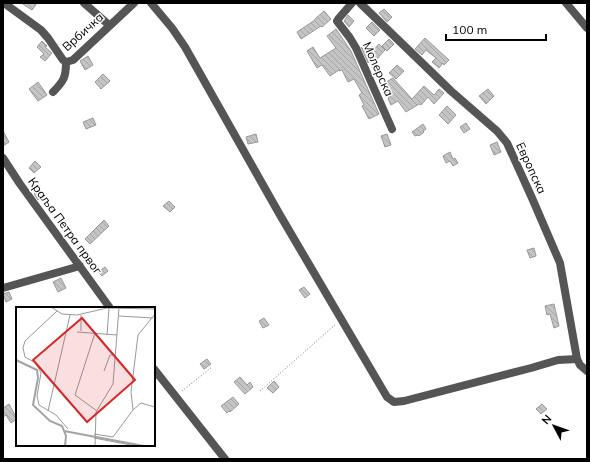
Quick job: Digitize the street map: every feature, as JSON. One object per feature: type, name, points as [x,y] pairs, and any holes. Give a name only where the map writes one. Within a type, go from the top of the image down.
[{"type":"street","points":[[4,3],[41,30],[62,60],[66,62],[65,76],[53,92]]},
{"type":"street","points":[[84,3],[109,25]]},
{"type":"street","name":"Врбичка","points":[[66,62],[73,60],[134,3]]},
{"type":"street","points":[[151,3],[172,28],[185,47],[341,320],[382,391],[387,397],[394,402],[404,401],[558,360],[578,359]]},
{"type":"street","name":"Молерска","points":[[352,3],[337,21],[353,42],[392,130]]},
{"type":"street","name":"Европска","points":[[360,3],[452,91],[497,131],[507,143],[560,263],[578,359],[580,365],[587,371]]},
{"type":"street","points":[[566,3],[587,28]]},
{"type":"street","name":"Краља Петра првог","points":[[3,158],[20,184],[109,307]]},
{"type":"street","points":[[3,288],[80,266]]},
{"type":"street","points":[[155,370],[225,459]]},
{"type":"path","points":[[260,391],[341,320]]},
{"type":"path","points":[[175,397],[212,367]]},
{"type":"building","points":[[21,3],[37,3],[32,10]]},
{"type":"building","points":[[384,9],[392,17],[387,22],[379,13]]},
{"type":"building","points":[[324,11],[331,19],[322,27],[321,26],[301,39],[297,32],[315,20]]},
{"type":"building","points":[[348,15],[354,21],[349,27],[344,21]]},
{"type":"building","points":[[372,22],[380,30],[374,36],[366,28]]},
{"type":"building","points":[[336,29],[351,51],[379,114],[369,119],[362,106],[364,105],[359,95],[362,93],[354,79],[348,82],[342,70],[339,70],[330,76],[322,65],[317,68],[307,51],[313,47],[320,58],[336,48],[327,36]]},
{"type":"building","points":[[425,38],[449,60],[444,65],[443,63],[439,68],[432,62],[436,58],[426,50],[422,55],[415,49]]},
{"type":"building","points":[[389,39],[394,44],[387,51],[382,46]]},
{"type":"building","points":[[42,41],[47,46],[45,47],[52,53],[45,61],[40,57],[44,54],[37,47]]},
{"type":"building","points":[[379,44],[385,50],[377,59],[375,57],[368,63],[361,47],[369,55]]},
{"type":"building","points":[[88,56],[93,65],[85,70],[80,61]]},
{"type":"building","points":[[397,65],[404,71],[396,79],[389,73]]},
{"type":"building","points":[[103,74],[110,81],[101,89],[95,82]]},
{"type":"building","points":[[393,78],[412,99],[424,86],[434,95],[439,89],[444,93],[434,104],[428,97],[421,105],[419,104],[406,112],[398,101],[391,105],[388,99],[389,98],[381,85]]},
{"type":"building","points":[[38,82],[47,95],[38,101],[29,89]]},
{"type":"building","points":[[488,89],[494,96],[486,104],[479,96]]},
{"type":"building","points":[[447,106],[456,115],[448,124],[439,115]]},
{"type":"building","points":[[93,118],[96,125],[86,129],[83,122]]},
{"type":"building","points":[[466,123],[470,129],[464,133],[460,127]]},
{"type":"building","points":[[423,124],[426,129],[423,131],[424,132],[419,136],[415,136],[412,132]]},
{"type":"building","points":[[3,131],[9,142],[3,146]]},
{"type":"building","points":[[256,134],[258,142],[248,144],[246,137]]},
{"type":"building","points":[[387,134],[391,145],[385,147],[381,136]]},
{"type":"building","points":[[497,142],[501,152],[494,155],[490,145]]},
{"type":"building","points":[[450,152],[453,159],[455,158],[458,163],[453,166],[450,161],[446,163],[443,156]]},
{"type":"building","points":[[35,161],[41,167],[34,173],[29,168]]},
{"type":"building","points":[[40,190],[44,195],[38,200],[34,194]]},
{"type":"building","points":[[169,201],[175,207],[170,212],[163,206]]},
{"type":"building","points":[[104,220],[109,226],[90,244],[85,239]]},
{"type":"building","points":[[534,248],[536,256],[530,258],[527,250]]},
{"type":"building","points":[[105,267],[108,271],[102,276],[98,272]]},
{"type":"building","points":[[61,278],[66,288],[58,292],[53,282]]},
{"type":"building","points":[[304,287],[310,294],[305,298],[299,290]]},
{"type":"building","points":[[9,292],[12,299],[6,302],[3,294]]},
{"type":"building","points":[[554,304],[559,326],[554,328],[550,314],[547,315],[545,306]]},
{"type":"building","points":[[264,318],[269,325],[263,328],[259,321]]},
{"type":"building","points":[[207,359],[211,364],[204,369],[200,364]]},
{"type":"building","points":[[240,377],[247,385],[250,382],[253,387],[245,394],[234,382]]},
{"type":"building","points":[[274,381],[279,387],[273,393],[267,388]]},
{"type":"building","points":[[233,397],[239,404],[227,413],[221,406]]},
{"type":"building","points":[[9,404],[16,420],[11,423],[6,415],[3,417],[3,408]]},
{"type":"building","points":[[542,404],[547,409],[541,414],[536,409]]}]
